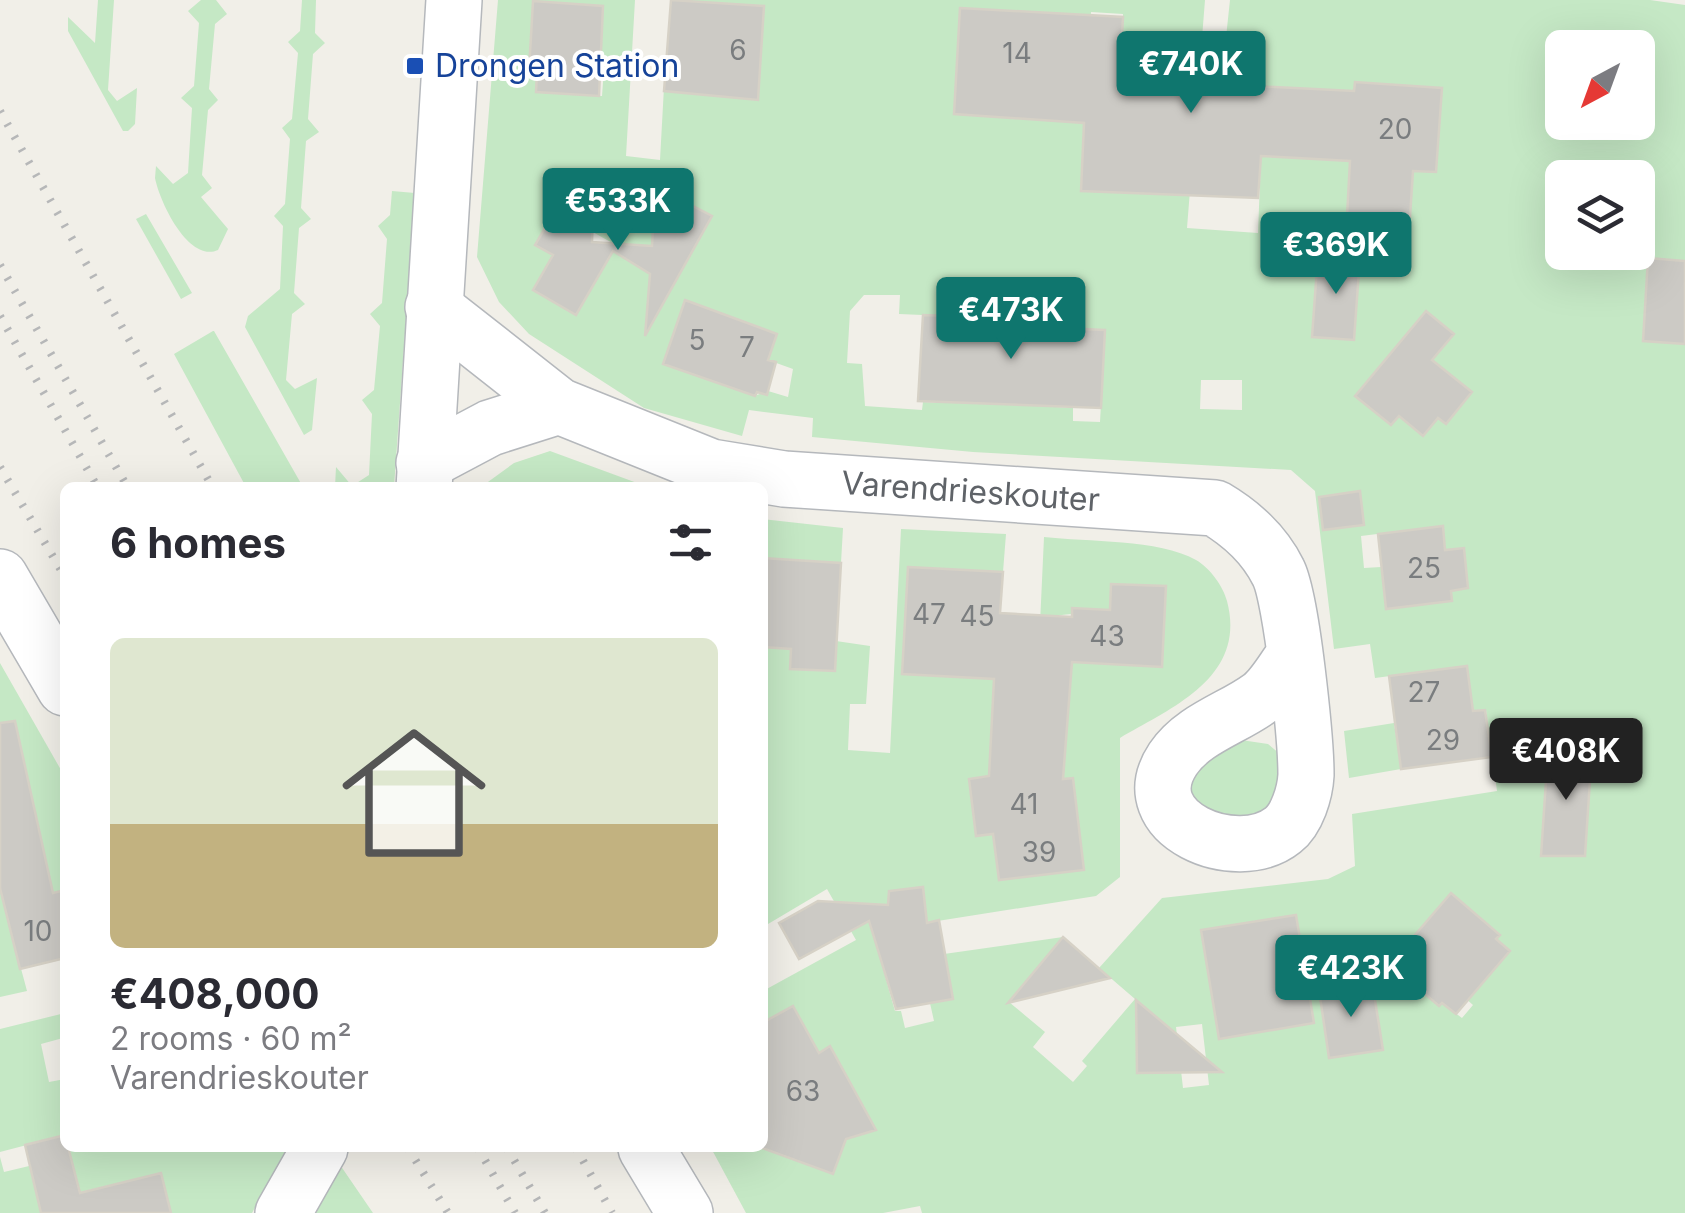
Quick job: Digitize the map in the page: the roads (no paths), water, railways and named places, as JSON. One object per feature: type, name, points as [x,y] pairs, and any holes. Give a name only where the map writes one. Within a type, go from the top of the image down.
[{"type":"street","points":[[424,475],[454,0]]},
{"type":"street","name":"Varendrieskouter","points":[[433,307],[559,406],[711,468],[784,479],[1215,508],[1251,534],[1280,576],[1293,657]]},
{"type":"street","points":[[424,475],[490,428],[559,406]]},
{"type":"street","points":[[0,578],[60,680]]},
{"type":"street","points":[[284,1213],[318,1152]]},
{"type":"street","points":[[648,1152],[685,1213]]},
{"type":"railway","points":[[0,111],[210,482]]},
{"type":"railway","points":[[0,265],[125,482]]},
{"type":"railway","points":[[0,316],[95,482]]},
{"type":"railway","points":[[0,467],[60,569]]},
{"type":"railway","points":[[410,1152],[448,1213]]},
{"type":"railway","points":[[480,1152],[515,1213]]},
{"type":"railway","points":[[509,1152],[545,1213]]},
{"type":"railway","points":[[578,1152],[612,1213]]},
{"type":"place","name":"Drongen Station","points":[[415,66]]}]
